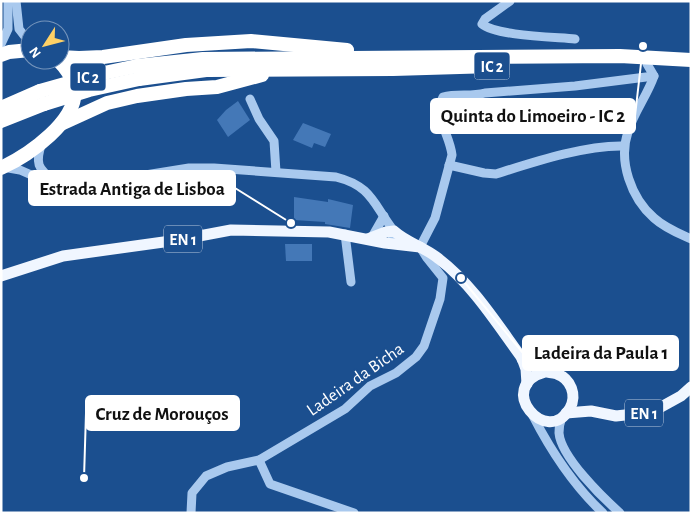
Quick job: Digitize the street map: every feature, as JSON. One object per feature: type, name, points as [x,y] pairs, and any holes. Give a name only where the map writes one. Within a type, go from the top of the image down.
[{"type":"highway","points":[[70,57],[104,57],[186,45],[250,41],[346,50],[380,57]]},
{"type":"highway","points":[[1,55],[20,51]]},
{"type":"highway","name":"IC 2","points":[[1,108],[42,97],[89,90],[138,73],[204,59],[628,56],[691,60]]},
{"type":"highway","name":"IC 2","points":[[138,73],[206,70],[393,69],[509,65],[650,70],[674,60]]},
{"type":"highway","points":[[61,124],[107,103],[137,96],[217,87],[250,77],[310,68]]},
{"type":"highway","points":[[2,168],[24,156],[61,124],[74,98],[74,86],[65,70]]},
{"type":"highway","name":"IC 2","points":[[1,121],[42,97]]},
{"type":"main road","name":"EN 1","points":[[1,276],[63,256],[178,240],[231,230],[329,232],[370,238],[385,243],[420,247]]},
{"type":"main road","name":"EN 1","points":[[370,238],[394,231],[404,240],[438,258],[461,278],[482,303],[522,358],[526,368],[527,384]]},
{"type":"main road","name":"EN 1","points":[[522,358],[545,372]]},
{"type":"main road","points":[[572,391],[571,407],[564,415],[547,421],[533,416],[528,411],[524,398],[527,384],[535,376],[545,372],[559,374],[591,411]]},
{"type":"main road","name":"EN 1","points":[[564,415],[591,411],[616,416],[652,412],[681,396],[691,387]]},
{"type":"street","points":[[8,1],[20,30]]},
{"type":"street","points":[[1,44],[8,29],[16,1]]},
{"type":"street","points":[[12,13],[21,1]]},
{"type":"street","points":[[510,1],[485,19],[482,24],[486,27],[509,32],[574,39]]},
{"type":"street","points":[[1,2],[12,13]]},
{"type":"street","points":[[420,247],[435,218],[452,155],[451,145],[440,116],[439,105],[443,97],[449,95],[474,96],[485,93],[575,86],[650,70],[650,89],[628,131],[624,146],[629,180],[640,203],[654,218],[673,232],[691,239]]},
{"type":"street","points":[[250,99],[259,119],[274,141],[276,172]]},
{"type":"street","points":[[42,142],[38,154],[41,170],[61,186]]},
{"type":"street","points":[[449,165],[496,174],[581,151],[624,146]]},
{"type":"street","points":[[2,168],[20,170],[45,181],[79,189],[97,188],[133,177],[189,168],[214,168],[336,177],[349,180],[363,188],[375,201],[394,231],[385,243]]},
{"type":"street","points":[[370,238],[384,216]]},
{"type":"street","points":[[346,234],[351,282]]},
{"type":"street","name":"Ladeira da Bicha","points":[[259,460],[345,409],[370,386],[396,373],[416,357],[424,346],[440,299],[443,284],[443,278],[426,258],[420,247]]},
{"type":"street","points":[[564,415],[559,432],[561,442],[566,451],[604,499],[620,513]]},
{"type":"street","points":[[533,416],[547,442],[571,477],[603,513]]},
{"type":"street","points":[[190,513],[192,493],[206,476],[227,467],[259,460],[270,484],[354,513]]},
{"type":"building","points":[[238,101],[250,120],[228,137],[217,120]]},
{"type":"building","points":[[303,123],[331,134],[325,147],[314,143],[312,148],[293,140]]},
{"type":"building","points":[[294,197],[328,202],[328,199],[353,205],[350,228],[325,224],[325,222],[294,220]]},
{"type":"building","points":[[285,244],[312,244],[312,261],[286,261]]},
{"type":"place","name":"Quinta do Limoeiro - IC 2","points":[[643,46]]},
{"type":"place","name":"Estrada Antiga de Lisboa","points":[[291,223]]},
{"type":"place","name":"Ladeira da Paula 1","points":[[461,278]]},
{"type":"place","name":"Cruz de Morouços","points":[[84,478]]}]
